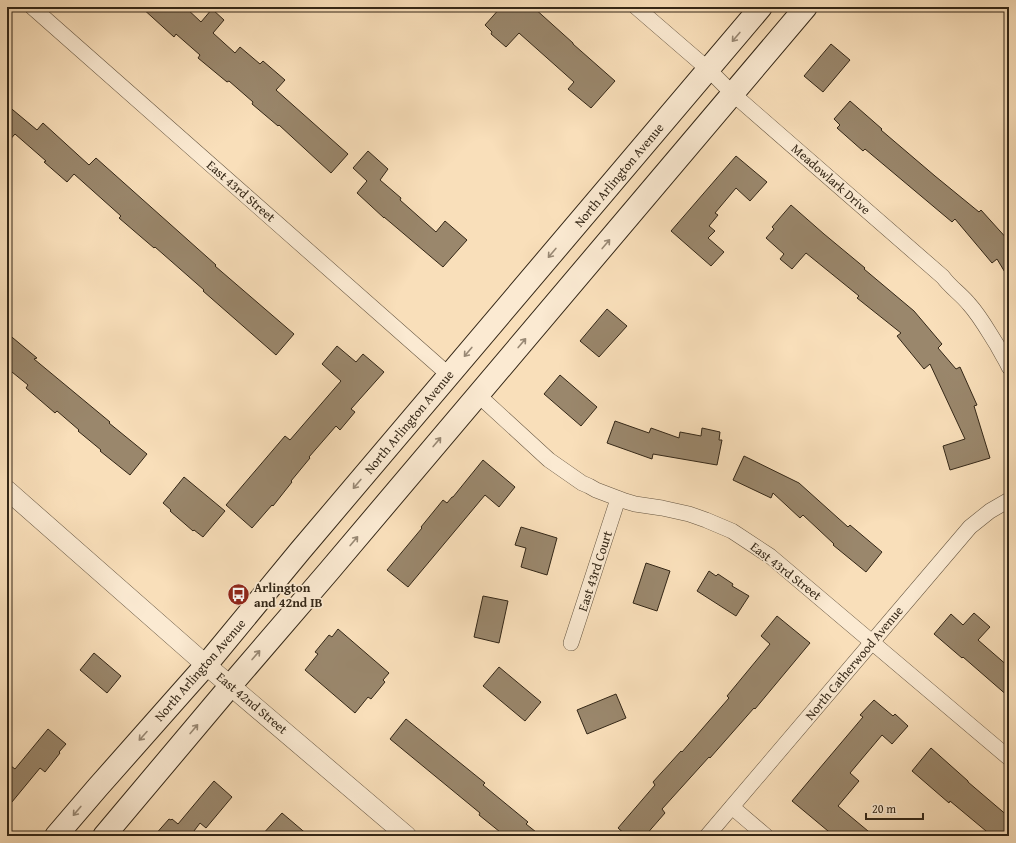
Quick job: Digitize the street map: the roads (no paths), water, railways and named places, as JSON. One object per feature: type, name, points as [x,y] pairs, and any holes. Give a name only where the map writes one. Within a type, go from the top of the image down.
[{"type":"main road","name":"North Arlington Avenue","points":[[56,836],[206,665],[300,551],[761,7]]},
{"type":"main road","points":[[104,836],[477,394],[734,94],[806,7]]},
{"type":"street","name":"East 43rd Street","points":[[32,7],[449,375]]},
{"type":"street","name":"Meadowlark Drive","points":[[636,7],[943,277],[947,283],[968,303],[986,326],[1009,367]]},
{"type":"street","name":"East 43rd Street","points":[[477,394],[549,460],[582,483],[618,499],[635,504],[689,514],[706,520],[732,531],[770,556],[1009,758]]},
{"type":"street","name":"East 42nd Street","points":[[7,490],[206,665],[407,836]]},
{"type":"street","name":"East 43rd Court","points":[[571,643],[618,499]]},
{"type":"street","name":"North Catherwood Avenue","points":[[707,836],[970,527],[986,513],[1009,500]]},
{"type":"street","points":[[732,807],[766,836]]},
{"type":"place","name":"Arlington and 42nd IB","points":[[239,594]]}]
